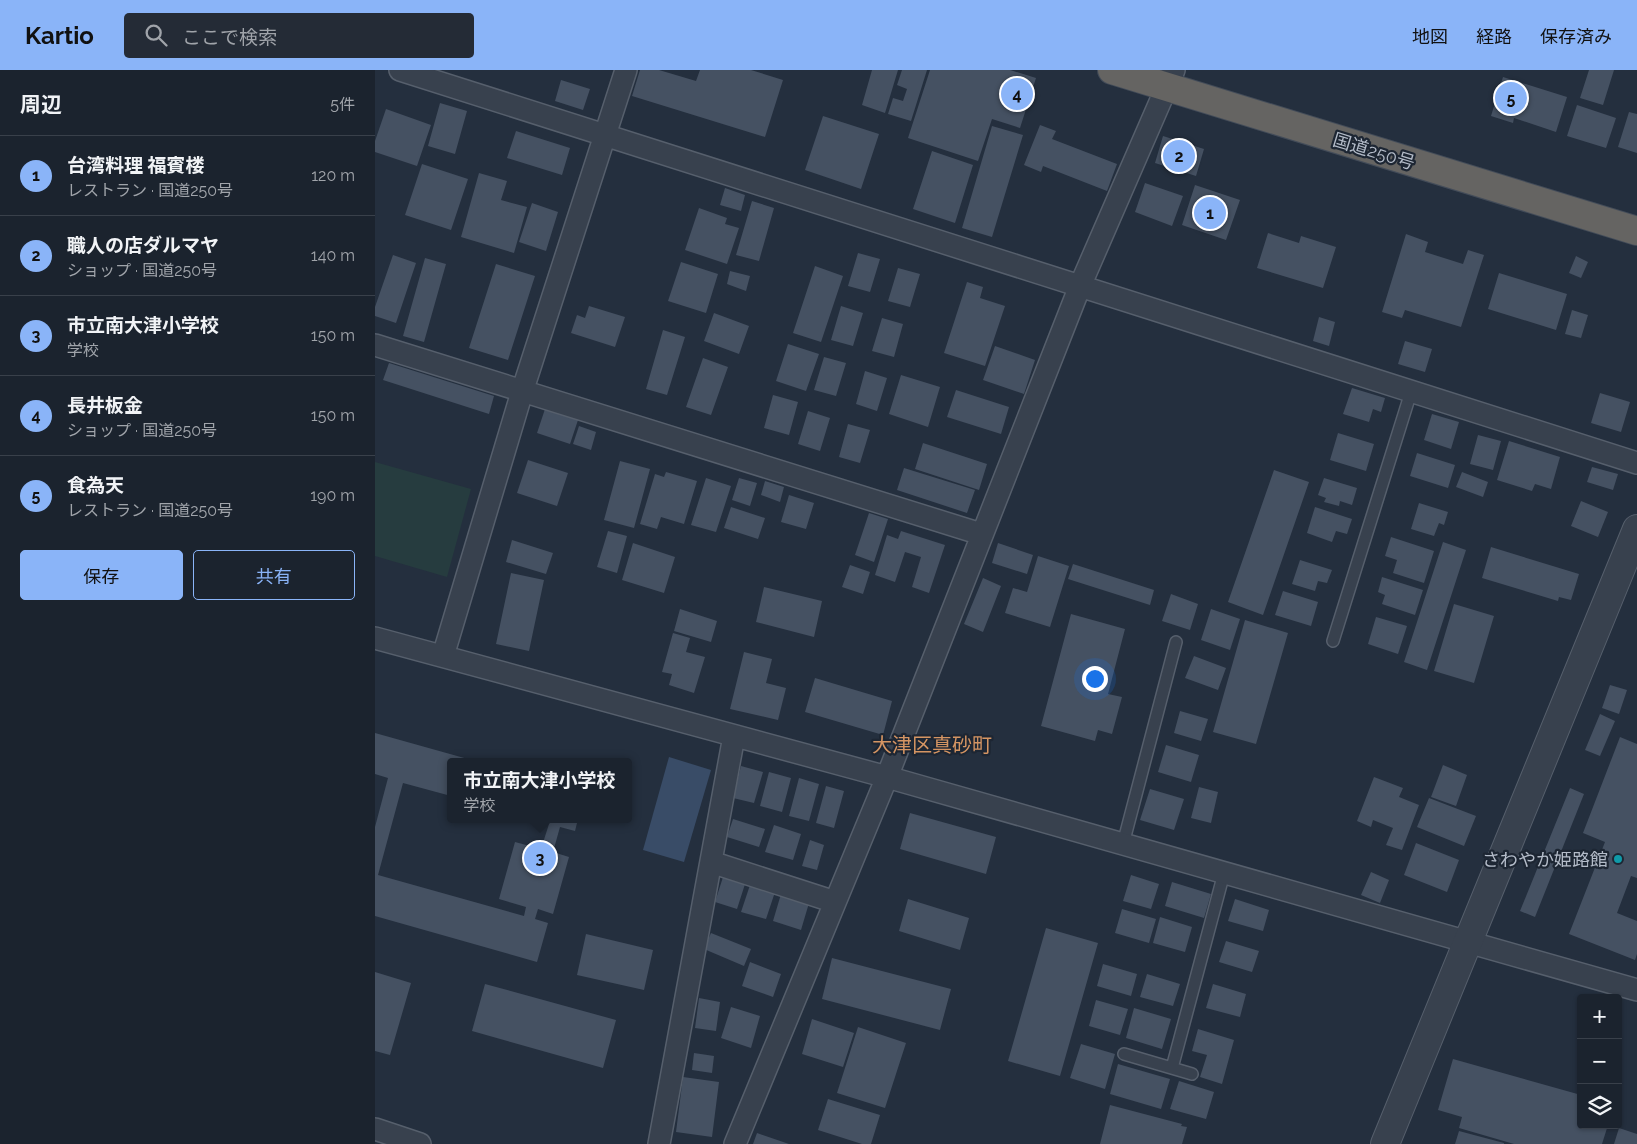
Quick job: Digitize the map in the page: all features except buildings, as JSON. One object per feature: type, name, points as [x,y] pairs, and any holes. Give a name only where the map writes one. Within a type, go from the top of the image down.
[{"type":"highway","name":"国道250号","points":[[1112,70],[1171,79],[1637,231]]},
{"type":"street","points":[[400,70],[1411,392],[1637,462]]},
{"type":"street","points":[[443,656],[522,392],[625,70]]},
{"type":"street","points":[[735,1144],[887,777],[1080,286],[1171,79]]},
{"type":"street","points":[[375,345],[981,534]]},
{"type":"street","points":[[1385,1144],[1637,529]]},
{"type":"street","points":[[375,638],[887,777],[1637,990]]},
{"type":"street","points":[[659,1144],[734,736]]},
{"type":"street","points":[[711,862],[835,902]]},
{"type":"street","points":[[375,1129],[419,1144]]},
{"type":"lane","points":[[1333,641],[1411,392]]},
{"type":"lane","points":[[1123,844],[1176,642]]},
{"type":"lane","points":[[1172,1068],[1224,872]]},
{"type":"lane","points":[[1124,1054],[1192,1074]]},
{"type":"green space","points":[[375,462],[471,489],[447,577],[375,556]]},
{"type":"water","points":[[669,757],[711,770],[684,862],[643,850]]},
{"type":"place","name":"長井板金","points":[[1017,94]]},
{"type":"place","name":"食為天","points":[[1511,98]]},
{"type":"place","name":"職人の店ダルマヤ","points":[[1179,156]]},
{"type":"place","name":"台湾料理 福賓楼","points":[[1210,213]]},
{"type":"place","name":"市立南大津小学校","points":[[540,858]]},
{"type":"place","name":"さわやか姫路館","points":[[1618,859]]},
{"type":"district","name":"大津区真砂町","points":[[932,745]]}]
